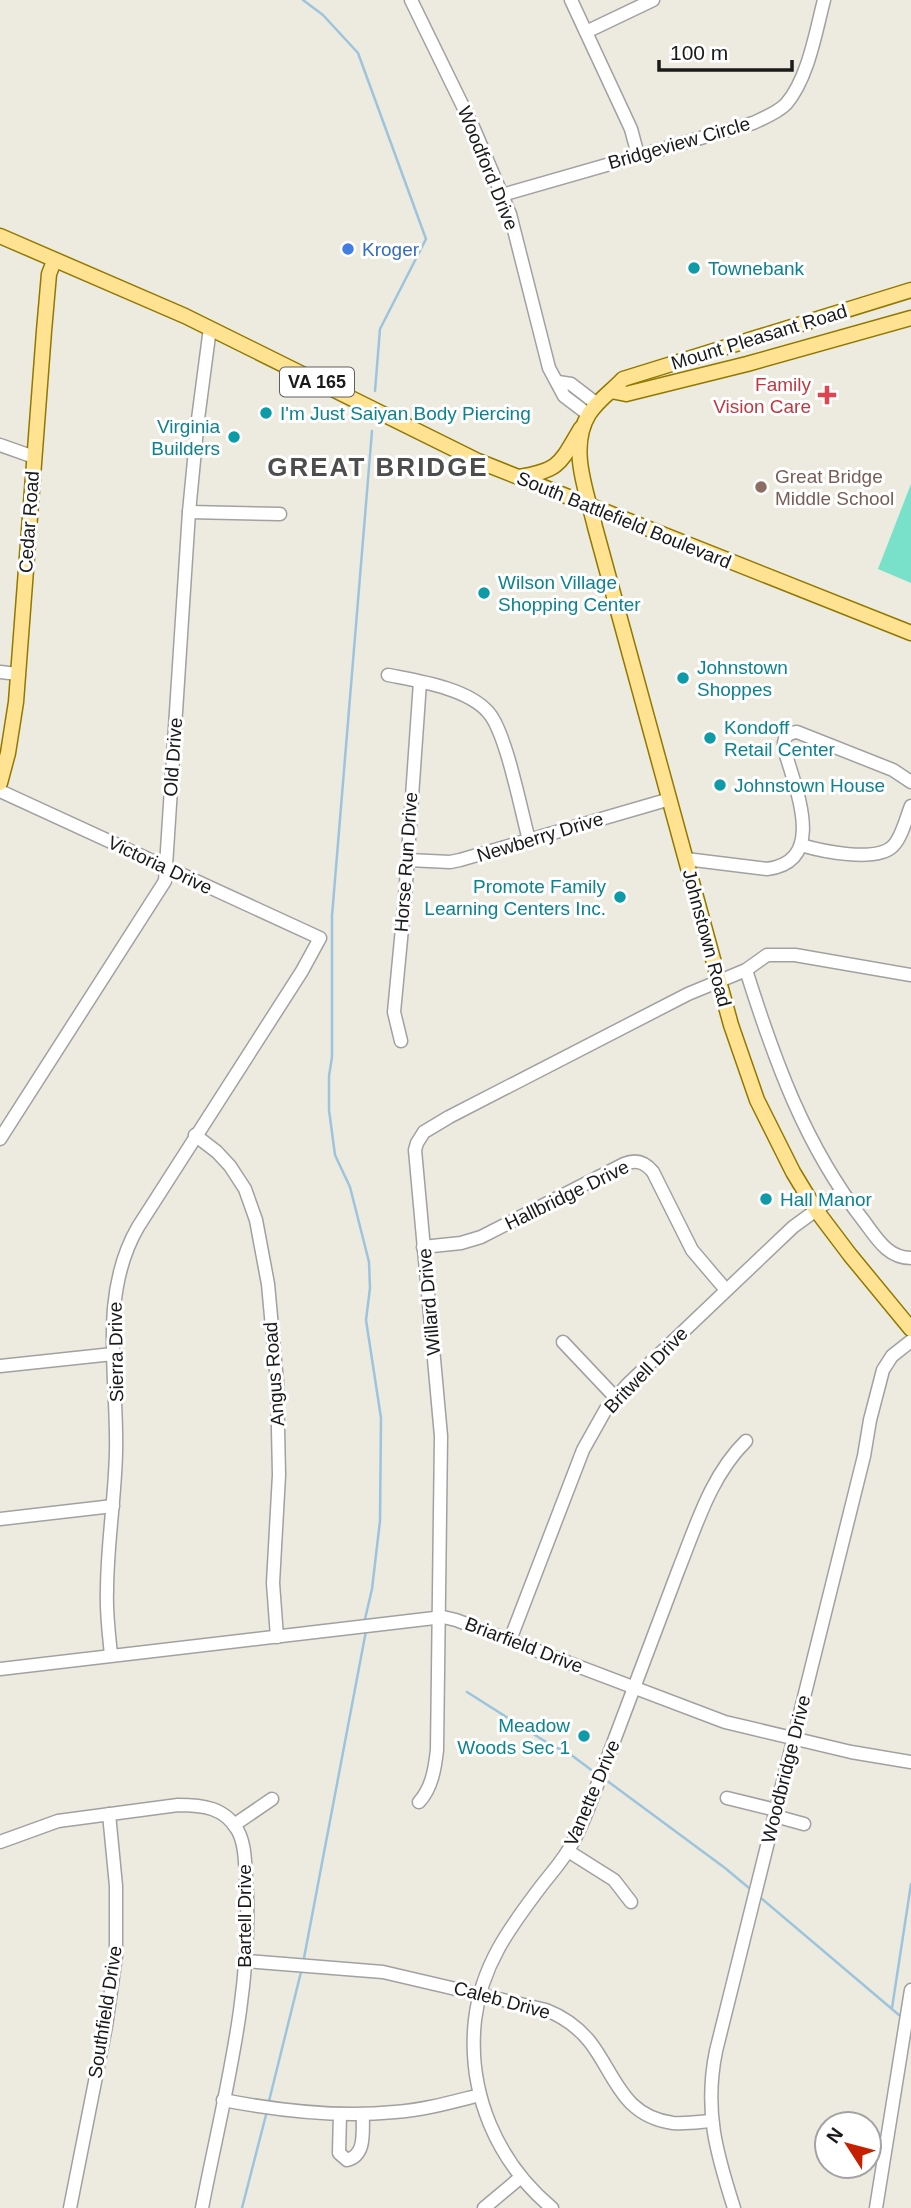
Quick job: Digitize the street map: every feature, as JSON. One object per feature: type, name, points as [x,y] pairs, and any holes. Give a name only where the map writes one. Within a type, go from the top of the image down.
[{"type":"main road","name":"South Battlefield Boulevard","points":[[0,236],[210,328],[439,443],[517,478],[911,633]]},
{"type":"main road","name":"Cedar Road","points":[[0,783],[11,739],[18,674],[48,286],[54,261]]},
{"type":"main road","name":"Mount Pleasant Road","points":[[517,478],[541,473],[557,465],[591,412],[623,379],[911,290]]},
{"type":"main road","name":"Mount Pleasant Road","points":[[611,391],[626,394],[747,364],[911,318]]},
{"type":"main road","points":[[649,387],[658,376],[719,356],[761,336]]},
{"type":"main road","points":[[590,506],[580,467],[582,436],[591,412]]},
{"type":"main road","name":"Johnstown Road","points":[[590,506],[719,982],[743,1064],[757,1100],[793,1172],[816,1210],[911,1329]]},
{"type":"street","name":"Woodford Drive","points":[[411,0],[474,129],[502,195],[549,368],[564,396],[591,412]]},
{"type":"street","points":[[571,0],[631,129],[638,155]]},
{"type":"street","points":[[586,32],[653,0]]},
{"type":"street","name":"Bridgeview Circle","points":[[502,195],[753,123],[782,107],[800,83],[824,0]]},
{"type":"street","name":"Old Drive","points":[[0,1139],[165,881],[189,512],[210,328]]},
{"type":"street","points":[[0,445],[34,457]]},
{"type":"street","points":[[189,512],[281,514]]},
{"type":"street","points":[[0,672],[18,674]]},
{"type":"street","points":[[388,675],[420,682],[468,698],[489,713],[504,745],[529,840]]},
{"type":"street","name":"Horse Run Drive","points":[[401,1041],[394,1012],[420,682]]},
{"type":"street","points":[[686,859],[767,869],[787,863],[800,845],[804,825],[784,748],[784,739],[790,734],[797,733],[893,770],[911,782]]},
{"type":"street","name":"Victoria Drive","points":[[0,792],[320,938]]},
{"type":"street","name":"Newberry Drive","points":[[408,860],[450,862],[670,799]]},
{"type":"street","points":[[800,845],[867,855],[884,852],[895,844],[911,806]]},
{"type":"street","name":"Sierra Drive","points":[[111,1655],[107,1590],[117,1404],[113,1354],[114,1295],[128,1246],[195,1135],[302,971],[320,938]]},
{"type":"street","name":"Willard Drive","points":[[419,1802],[428,1791],[437,1749],[440,1436],[416,1143],[424,1132],[688,994],[746,970],[763,956],[795,955],[911,975]]},
{"type":"street","points":[[746,970],[768,1041],[797,1111],[841,1192],[887,1250],[909,1258]]},
{"type":"street","name":"Angus Road","points":[[195,1135],[230,1166],[245,1189],[256,1220],[268,1284],[277,1382],[279,1475],[273,1550],[277,1637]]},
{"type":"street","name":"Hallbridge Drive","points":[[424,1247],[461,1243],[481,1237],[624,1164],[638,1161],[650,1167],[692,1250],[726,1290]]},
{"type":"street","name":"Britwell Drive","points":[[510,1640],[583,1450],[615,1397],[793,1227],[841,1192]]},
{"type":"street","name":"Woodbridge Drive","points":[[734,2208],[715,2147],[711,2121],[710,2084],[716,2051],[864,1457],[878,1384],[887,1363],[911,1341]]},
{"type":"street","points":[[563,1342],[615,1397]]},
{"type":"street","points":[[0,1366],[113,1354]]},
{"type":"street","name":"Vanette Drive","points":[[552,2208],[521,2177],[495,2137],[480,2095],[474,2044],[480,1994],[494,1954],[508,1929],[568,1851],[579,1830],[701,1514],[726,1462],[746,1441]]},
{"type":"street","points":[[0,1518],[113,1506]]},
{"type":"street","name":"Briarfield Drive","points":[[0,1669],[439,1618],[456,1620],[725,1722],[851,1752],[911,1762]]},
{"type":"street","points":[[0,1842],[58,1821],[197,1804],[217,1811],[234,1825],[272,1798]]},
{"type":"street","points":[[727,1798],[804,1824]]},
{"type":"street","name":"Southfield Drive","points":[[70,2208],[106,2026],[116,1956],[116,1886],[109,1814]]},
{"type":"street","name":"Bartell Drive","points":[[202,2208],[239,2020],[246,1961],[248,1904],[244,1855],[234,1825]]},
{"type":"street","points":[[568,1851],[614,1880],[631,1902]]},
{"type":"street","name":"Caleb Drive","points":[[246,1961],[383,1972],[546,2011],[568,2020],[592,2044],[619,2091],[641,2112],[671,2123],[711,2121]]},
{"type":"street","points":[[876,2208],[911,1990]]},
{"type":"street","points":[[223,2100],[273,2109],[340,2115],[424,2108],[480,2095]]},
{"type":"street","points":[[340,2115],[339,2152],[347,2160],[355,2157],[361,2149],[363,2114]]},
{"type":"street","points":[[484,2208],[521,2177]]},
{"type":"shaded area","points":[[911,484],[911,583],[878,569]]},
{"type":"waterway","points":[[303,0],[323,15],[358,53],[426,239],[380,329],[375,391]]},
{"type":"waterway","points":[[365,1619],[372,1589],[380,1521],[381,1418],[366,1320],[370,1288],[369,1262],[350,1187],[335,1155],[329,1110],[329,1076],[332,1057],[332,916],[372,431]]},
{"type":"waterway","points":[[304,1958],[366,1631]]},
{"type":"waterway","points":[[467,1692],[554,1747],[566,1751],[594,1772]]},
{"type":"waterway","points":[[606,1780],[749,1888]]},
{"type":"waterway","points":[[892,2008],[911,1884]]},
{"type":"waterway","points":[[761,1898],[899,2015]]},
{"type":"waterway","points":[[269,2101],[301,1972]]},
{"type":"waterway","points":[[242,2208],[266,2115]]},
{"type":"place","name":"Kroger","points":[[348,249]]},
{"type":"place","name":"Townebank","points":[[694,268]]},
{"type":"place","name":"Family Vision Care","points":[[827,395]]},
{"type":"place","name":"I'm Just Saiyan Body Piercing","points":[[266,413]]},
{"type":"place","name":"Virginia Builders","points":[[234,437]]},
{"type":"place","name":"Great Bridge Middle School","points":[[761,487]]},
{"type":"place","name":"Wilson Village Shopping Center","points":[[484,593]]},
{"type":"place","name":"Johnstown Shoppes","points":[[683,678]]},
{"type":"place","name":"Kondoff Retail Center","points":[[710,738]]},
{"type":"place","name":"Johnstown House","points":[[720,785]]},
{"type":"place","name":"Promote Family Learning Centers Inc.","points":[[620,897]]},
{"type":"place","name":"Hall Manor","points":[[766,1199]]},
{"type":"place","name":"Meadow Woods Sec 1","points":[[584,1736]]},
{"type":"district","name":"GREAT BRIDGE","points":[[378,467]]}]
